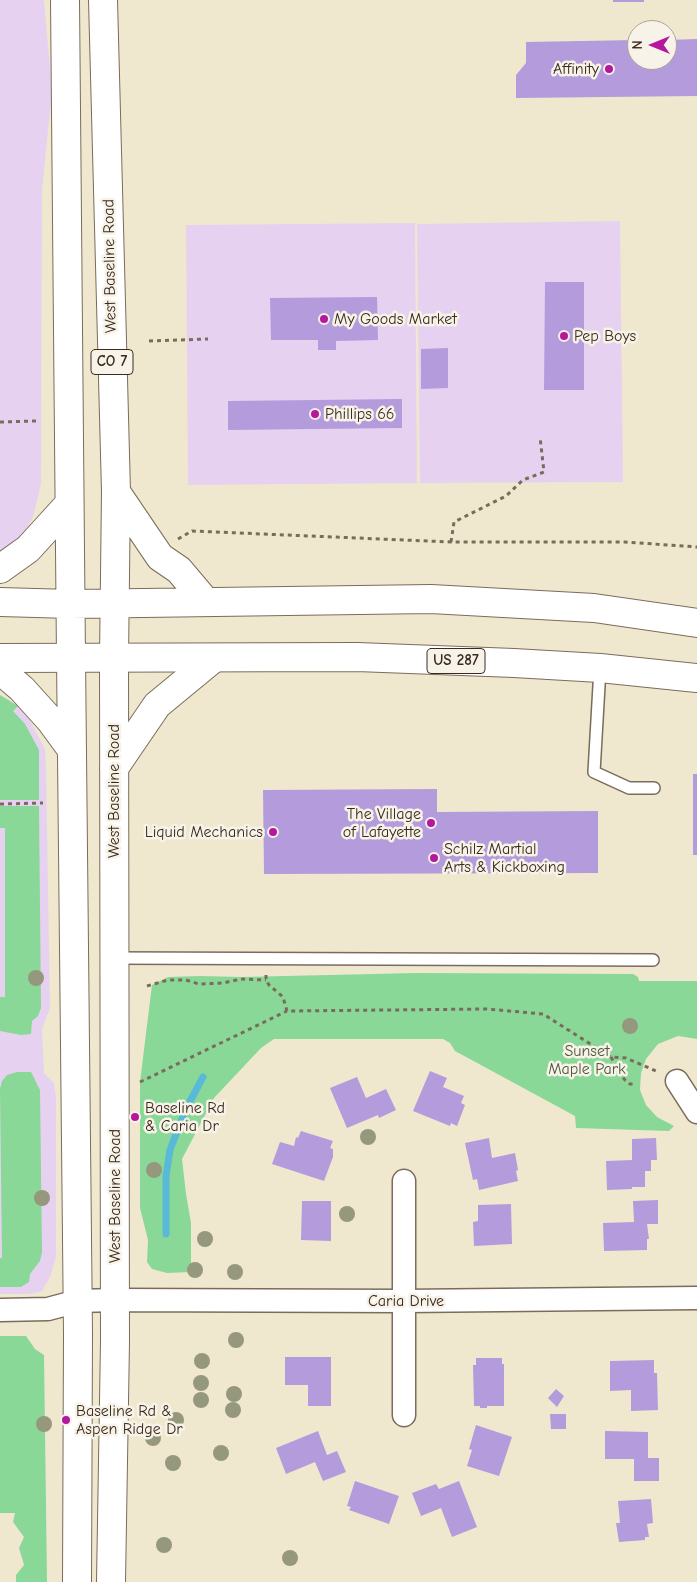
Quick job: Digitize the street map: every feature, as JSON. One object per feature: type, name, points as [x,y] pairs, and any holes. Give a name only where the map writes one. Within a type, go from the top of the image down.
[{"type":"main road","name":"CO 7","points":[[65,0],[69,504]]},
{"type":"main road","name":"West Baseline Road","points":[[103,0],[116,492],[114,602],[115,1300],[111,1582]]},
{"type":"main road","points":[[116,492],[160,557],[179,570],[206,602]]},
{"type":"main road","points":[[0,569],[28,548],[69,504]]},
{"type":"main road","points":[[69,504],[78,1301],[77,1582]]},
{"type":"main road","points":[[0,602],[71,604],[431,599],[594,608],[697,623]]},
{"type":"main road","name":"US 287","points":[[0,658],[356,657],[600,668],[697,678]]},
{"type":"main road","points":[[114,768],[157,705],[214,658]]},
{"type":"main road","points":[[0,670],[22,689],[50,720],[72,750]]},
{"type":"street","points":[[677,1081],[697,1112]]},
{"type":"street","points":[[404,1180],[404,1414]]},
{"type":"street","name":"Caria Drive","points":[[0,1310],[48,1309],[78,1301],[115,1300],[404,1301],[697,1298]]},
{"type":"lane","points":[[600,668],[594,772],[629,788],[654,788]]},
{"type":"lane","points":[[114,958],[653,960]]},
{"type":"path","points":[[149,340],[208,339]]},
{"type":"path","points":[[0,422],[36,421]]},
{"type":"path","points":[[451,542],[454,522],[506,496],[523,480],[544,472],[540,437]]},
{"type":"path","points":[[174,541],[192,531],[451,542],[624,542],[697,547]]},
{"type":"path","points":[[0,804],[43,803]]},
{"type":"path","points":[[265,958],[266,980],[283,997],[287,1011]]},
{"type":"path","points":[[147,986],[168,980],[186,980],[199,984],[223,984],[241,979],[266,980]]},
{"type":"path","points":[[133,1085],[287,1011],[487,1009],[543,1014],[611,1057],[624,1080],[630,1084],[635,1084]]},
{"type":"path","points":[[611,1057],[633,1060],[677,1081]]},
{"type":"shaded area","points":[[0,0],[44,0],[52,91],[42,191],[41,484],[33,517],[24,533],[0,558]]},
{"type":"shaded area","points":[[620,221],[623,482],[420,483],[417,224]]},
{"type":"shaded area","points":[[415,223],[417,483],[188,485],[186,225]]},
{"type":"shaded area","points":[[0,695],[18,706],[30,721],[45,749],[46,767],[50,1008],[42,1029],[44,1073],[54,1083],[56,1098],[56,1257],[50,1277],[42,1291],[30,1294],[0,1294]]},
{"type":"green space","points":[[0,695],[18,706],[13,711],[25,724],[39,750],[39,800],[0,800]]},
{"type":"green space","points":[[0,806],[39,806],[41,1008],[38,1016],[32,1021],[31,1034],[21,1035],[0,1031],[0,997],[5,997],[5,828],[0,828]]},
{"type":"green space","name":"Sunset Maple Park","points":[[417,973],[633,974],[638,977],[639,981],[697,981],[697,1039],[678,1036],[658,1044],[646,1059],[641,1073],[640,1090],[646,1105],[657,1117],[674,1126],[669,1131],[576,1128],[575,1116],[455,1051],[450,1043],[443,1039],[274,1039],[261,1048],[214,1098],[182,1159],[191,1223],[191,1272],[167,1273],[152,1269],[147,1262],[148,1240],[140,1208],[140,1082],[152,985],[168,977]]},
{"type":"green space","points":[[17,1072],[31,1072],[40,1090],[42,1252],[40,1261],[30,1274],[29,1282],[21,1287],[0,1287],[0,1258],[2,1258],[0,1089],[2,1081],[7,1075]]},
{"type":"green space","points":[[0,1336],[26,1336],[35,1349],[44,1355],[47,1582],[16,1582],[16,1575],[24,1565],[19,1548],[24,1537],[13,1522],[15,1513],[0,1513]]},
{"type":"building","points":[[613,0],[644,0],[644,2],[613,2]]},
{"type":"building","name":"Affinity","points":[[697,39],[697,96],[516,98],[516,75],[526,63],[526,42],[627,40],[627,70],[677,70],[677,40]]},
{"type":"building","name":"Pep Boys","points":[[545,282],[584,282],[584,390],[544,390]]},
{"type":"building","name":"My Goods Market","points":[[377,297],[378,340],[336,341],[336,350],[318,350],[318,340],[271,340],[270,298]]},
{"type":"building","points":[[448,348],[448,388],[421,389],[421,349]]},
{"type":"building","name":"Phillips 66","points":[[402,399],[402,428],[228,430],[228,401]]},
{"type":"building","points":[[693,774],[697,774],[697,855],[693,855]]},
{"type":"building","name":"The Village of Lafayette","points":[[437,789],[437,812],[598,811],[598,873],[264,874],[263,790]]},
{"type":"building","points":[[430,1071],[447,1078],[443,1087],[464,1096],[461,1103],[465,1105],[457,1126],[451,1123],[450,1126],[413,1111]]},
{"type":"building","points":[[357,1077],[366,1098],[386,1089],[396,1110],[379,1118],[378,1115],[347,1128],[330,1088]]},
{"type":"building","points":[[301,1131],[333,1141],[330,1148],[333,1149],[333,1157],[324,1181],[272,1164],[280,1142],[294,1146],[296,1137],[298,1138]]},
{"type":"building","points":[[489,1138],[492,1158],[515,1153],[518,1181],[479,1190],[477,1179],[473,1180],[465,1143]]},
{"type":"building","points":[[656,1138],[657,1160],[651,1160],[651,1171],[645,1171],[645,1187],[607,1190],[606,1161],[632,1160],[632,1139]]},
{"type":"building","points":[[658,1200],[658,1224],[647,1224],[649,1239],[647,1239],[647,1250],[604,1251],[603,1223],[634,1222],[633,1201]]},
{"type":"building","points":[[302,1201],[331,1201],[331,1241],[301,1240]]},
{"type":"building","points":[[511,1204],[512,1244],[474,1246],[473,1222],[478,1221],[478,1205]]},
{"type":"building","points":[[285,1357],[331,1357],[331,1406],[308,1406],[308,1385],[285,1385]]},
{"type":"building","points":[[476,1358],[502,1358],[502,1364],[504,1364],[504,1406],[480,1408],[480,1406],[474,1406],[473,1365],[476,1365]]},
{"type":"building","points":[[654,1360],[654,1373],[657,1373],[658,1410],[631,1411],[631,1390],[610,1391],[610,1361]]},
{"type":"building","points":[[556,1389],[564,1396],[557,1407],[548,1398]]},
{"type":"building","points":[[550,1414],[566,1414],[566,1429],[551,1429]]},
{"type":"building","points":[[476,1425],[512,1437],[499,1476],[467,1466],[472,1450],[469,1449]]},
{"type":"building","points":[[318,1431],[327,1455],[337,1451],[346,1472],[323,1481],[315,1462],[286,1474],[276,1448]]},
{"type":"building","points":[[605,1431],[648,1432],[648,1458],[659,1458],[659,1481],[634,1481],[634,1459],[605,1459]]},
{"type":"building","points":[[355,1481],[399,1496],[389,1524],[349,1510],[351,1507],[347,1506]]},
{"type":"building","points":[[459,1481],[477,1527],[452,1537],[441,1508],[421,1516],[412,1493],[436,1484],[439,1489]]},
{"type":"building","points":[[651,1499],[653,1523],[647,1524],[649,1537],[645,1537],[645,1540],[619,1542],[616,1523],[620,1523],[618,1501]]},
{"type":"waterway","points":[[166,1234],[166,1176],[170,1150],[185,1111],[203,1077]]},
{"type":"place","name":"Affinity","points":[[609,69]]},
{"type":"place","name":"My Goods Market","points":[[324,319]]},
{"type":"place","name":"Pep Boys","points":[[564,336]]},
{"type":"place","name":"Phillips 66","points":[[315,414]]},
{"type":"place","name":"The Village of Lafayette","points":[[431,823]]},
{"type":"place","name":"Liquid Mechanics","points":[[273,832]]},
{"type":"place","name":"Schilz Martial Arts & Kickboxing","points":[[434,858]]},
{"type":"place","name":"Baseline Rd & Caria Dr","points":[[135,1117]]},
{"type":"place","name":"Baseline Rd & Aspen Ridge Dr","points":[[66,1420]]}]
